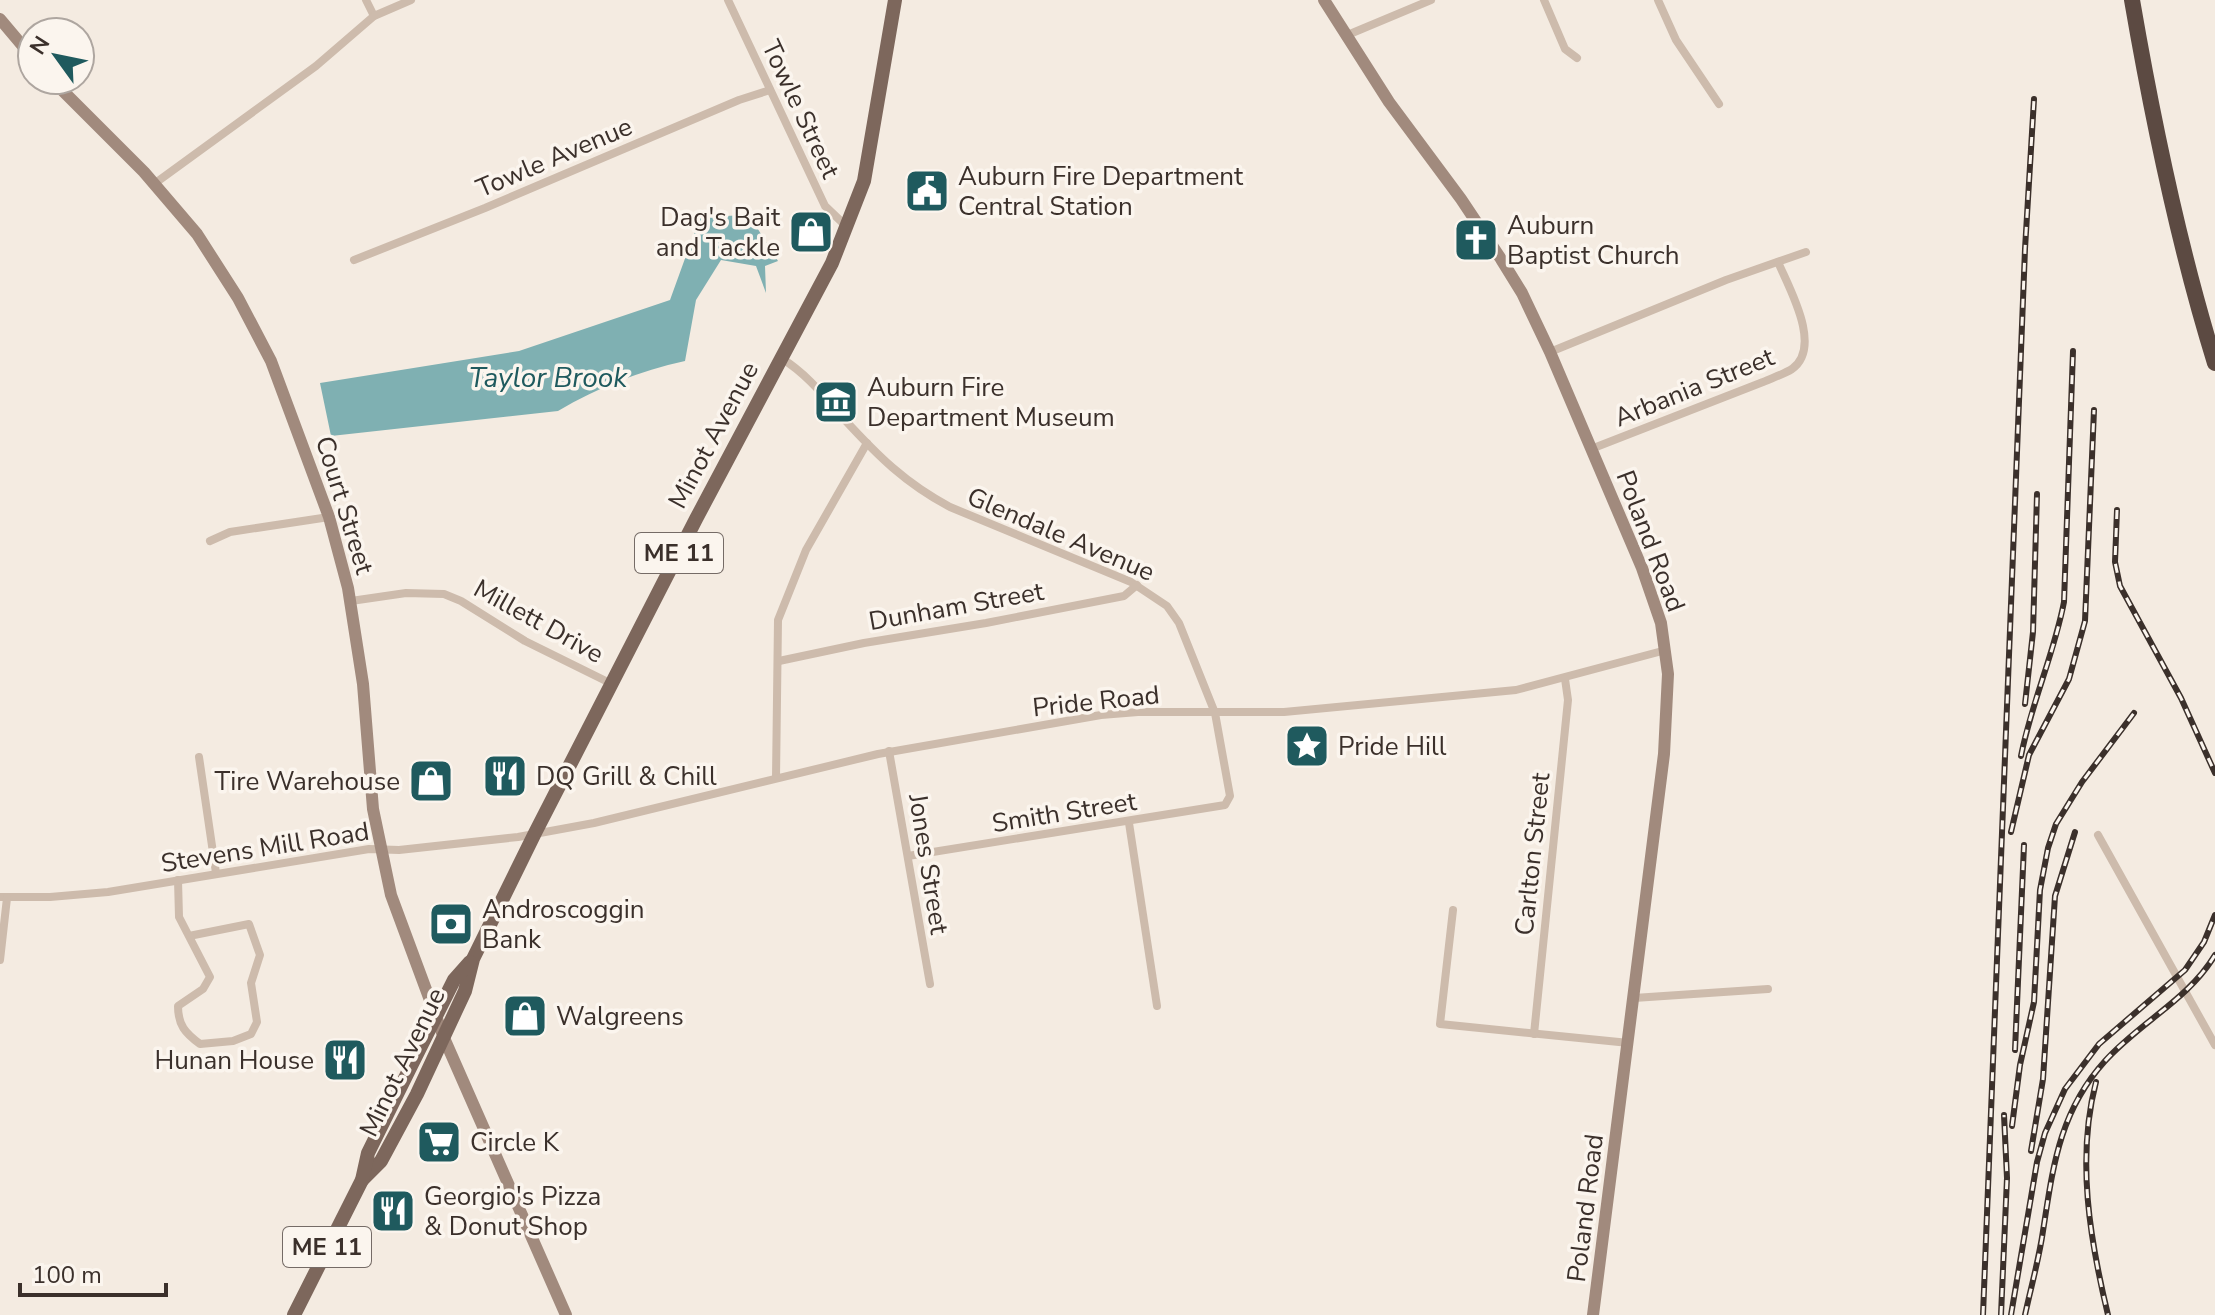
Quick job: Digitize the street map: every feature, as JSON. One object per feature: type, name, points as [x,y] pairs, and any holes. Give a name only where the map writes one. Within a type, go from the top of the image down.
[{"type":"highway","points":[[2132,0],[2164,170],[2215,363]]},
{"type":"main road","name":"Minot Avenue","points":[[362,1180],[381,1161],[417,1094],[465,991],[473,959],[535,833],[832,263],[869,161],[895,0]]},
{"type":"main road","name":"Minot Avenue","points":[[294,1315],[362,1180],[368,1153],[454,980],[473,959]]},
{"type":"street","points":[[366,0],[374,16]]},
{"type":"street","points":[[154,184],[316,66],[374,16],[411,0]]},
{"type":"street","name":"Towle Street","points":[[728,0],[825,206],[847,228]]},
{"type":"street","name":"Poland Road","points":[[1324,0],[1389,102],[1461,199],[1522,293],[1591,449],[1661,623],[1668,694],[1666,742],[1593,1315]]},
{"type":"street","points":[[1345,36],[1429,0]]},
{"type":"street","points":[[1544,0],[1565,49],[1577,58]]},
{"type":"street","points":[[1658,0],[1681,47],[1719,104]]},
{"type":"street","points":[[0,19],[16,38]]},
{"type":"street","name":"Towle Avenue","points":[[354,260],[739,100],[770,90]]},
{"type":"street","name":"Court Street","points":[[68,96],[154,184],[197,234],[258,335],[297,428],[329,517],[351,601],[360,657],[373,809],[391,895],[444,1038],[566,1315]]},
{"type":"street","points":[[1550,352],[1726,280],[1806,252]]},
{"type":"street","name":"Arbania Street","points":[[1591,449],[1763,382],[1789,371],[1799,362],[1805,351],[1805,332],[1778,262]]},
{"type":"street","name":"Glendale Avenue","points":[[781,358],[808,377],[867,443],[911,485],[950,507],[1137,585],[1175,615],[1215,713],[1230,796],[1225,805]]},
{"type":"street","points":[[776,778],[778,620],[796,572],[867,443]]},
{"type":"street","points":[[210,541],[230,532],[329,517]]},
{"type":"street","name":"Dunham Street","points":[[779,661],[1124,596],[1137,585]]},
{"type":"street","name":"Millett Drive","points":[[351,601],[406,593],[444,594],[461,601],[525,641],[612,684]]},
{"type":"street","name":"Pride Road","points":[[535,833],[594,823],[889,751],[1111,714],[1284,712],[1516,690],[1666,650]]},
{"type":"street","name":"Carlton Street","points":[[1534,1034],[1568,700],[1565,679]]},
{"type":"street","name":"Jones Street","points":[[889,751],[930,984]]},
{"type":"street","points":[[199,757],[216,873]]},
{"type":"street","name":"Smith Street","points":[[908,856],[1129,823],[1225,805]]},
{"type":"street","points":[[1129,823],[1157,1006]]},
{"type":"street","name":"Stevens Mill Road","points":[[3,898],[82,895],[369,849],[399,850],[535,833]]},
{"type":"street","points":[[2098,835],[2215,1045]]},
{"type":"street","points":[[178,880],[179,917],[210,977],[203,989],[178,1006],[178,1022],[200,1044],[233,1041],[251,1034],[257,1022],[251,983],[260,955],[249,924],[189,936]]},
{"type":"street","points":[[0,960],[3,898]]},
{"type":"street","points":[[1453,910],[1440,1024],[1629,1043]]},
{"type":"street","points":[[1634,998],[1768,989]]},
{"type":"water","name":"Taylor Brook","points":[[749,215],[778,261],[765,266],[766,293],[756,266],[721,260],[696,300],[685,361],[620,381],[558,411],[331,436],[320,383],[519,351],[670,300],[700,217]]},
{"type":"railway","points":[[1983,1315],[2025,249],[2034,99]]},
{"type":"railway","points":[[2021,756],[2064,602],[2073,351]]},
{"type":"railway","points":[[2011,832],[2029,755],[2069,679],[2085,621],[2094,410]]},
{"type":"railway","points":[[2025,704],[2033,632],[2037,494]]},
{"type":"railway","points":[[2117,510],[2115,562],[2120,586],[2181,698],[2215,773]]},
{"type":"railway","points":[[2012,1126],[2020,1065],[2034,1002],[2040,890],[2048,848],[2056,824],[2082,782],[2134,713]]},
{"type":"railway","points":[[2031,1151],[2043,1079],[2055,896],[2075,832]]},
{"type":"railway","points":[[2015,1050],[2024,845]]},
{"type":"railway","points":[[2011,1315],[2037,1162],[2045,1133],[2065,1089],[2099,1044],[2185,970],[2204,942],[2215,915]]},
{"type":"railway","points":[[2025,1315],[2060,1141],[2077,1100],[2105,1061],[2178,998],[2215,955]]},
{"type":"railway","points":[[2096,1082],[2090,1111],[2086,1170],[2091,1229],[2108,1315]]},
{"type":"railway","points":[[2001,1315],[2007,1178],[2004,1115]]},
{"type":"place","name":"Auburn Fire Department Central Station","points":[[927,191]]},
{"type":"place","name":"Dag's Bait and Tackle","points":[[811,232]]},
{"type":"place","name":"Auburn Baptist Church","points":[[1476,240]]},
{"type":"place","name":"Auburn Fire Department Museum","points":[[836,402]]},
{"type":"place","name":"Pride Hill","points":[[1307,746]]},
{"type":"place","name":"DQ Grill & Chill","points":[[505,776]]},
{"type":"place","name":"Tire Warehouse","points":[[431,781]]},
{"type":"place","name":"Androscoggin Bank","points":[[451,924]]},
{"type":"place","name":"Walgreens","points":[[525,1016]]},
{"type":"place","name":"Hunan House","points":[[345,1060]]},
{"type":"place","name":"Circle K","points":[[439,1142]]},
{"type":"place","name":"Georgio's Pizza & Donut Shop","points":[[393,1211]]}]
